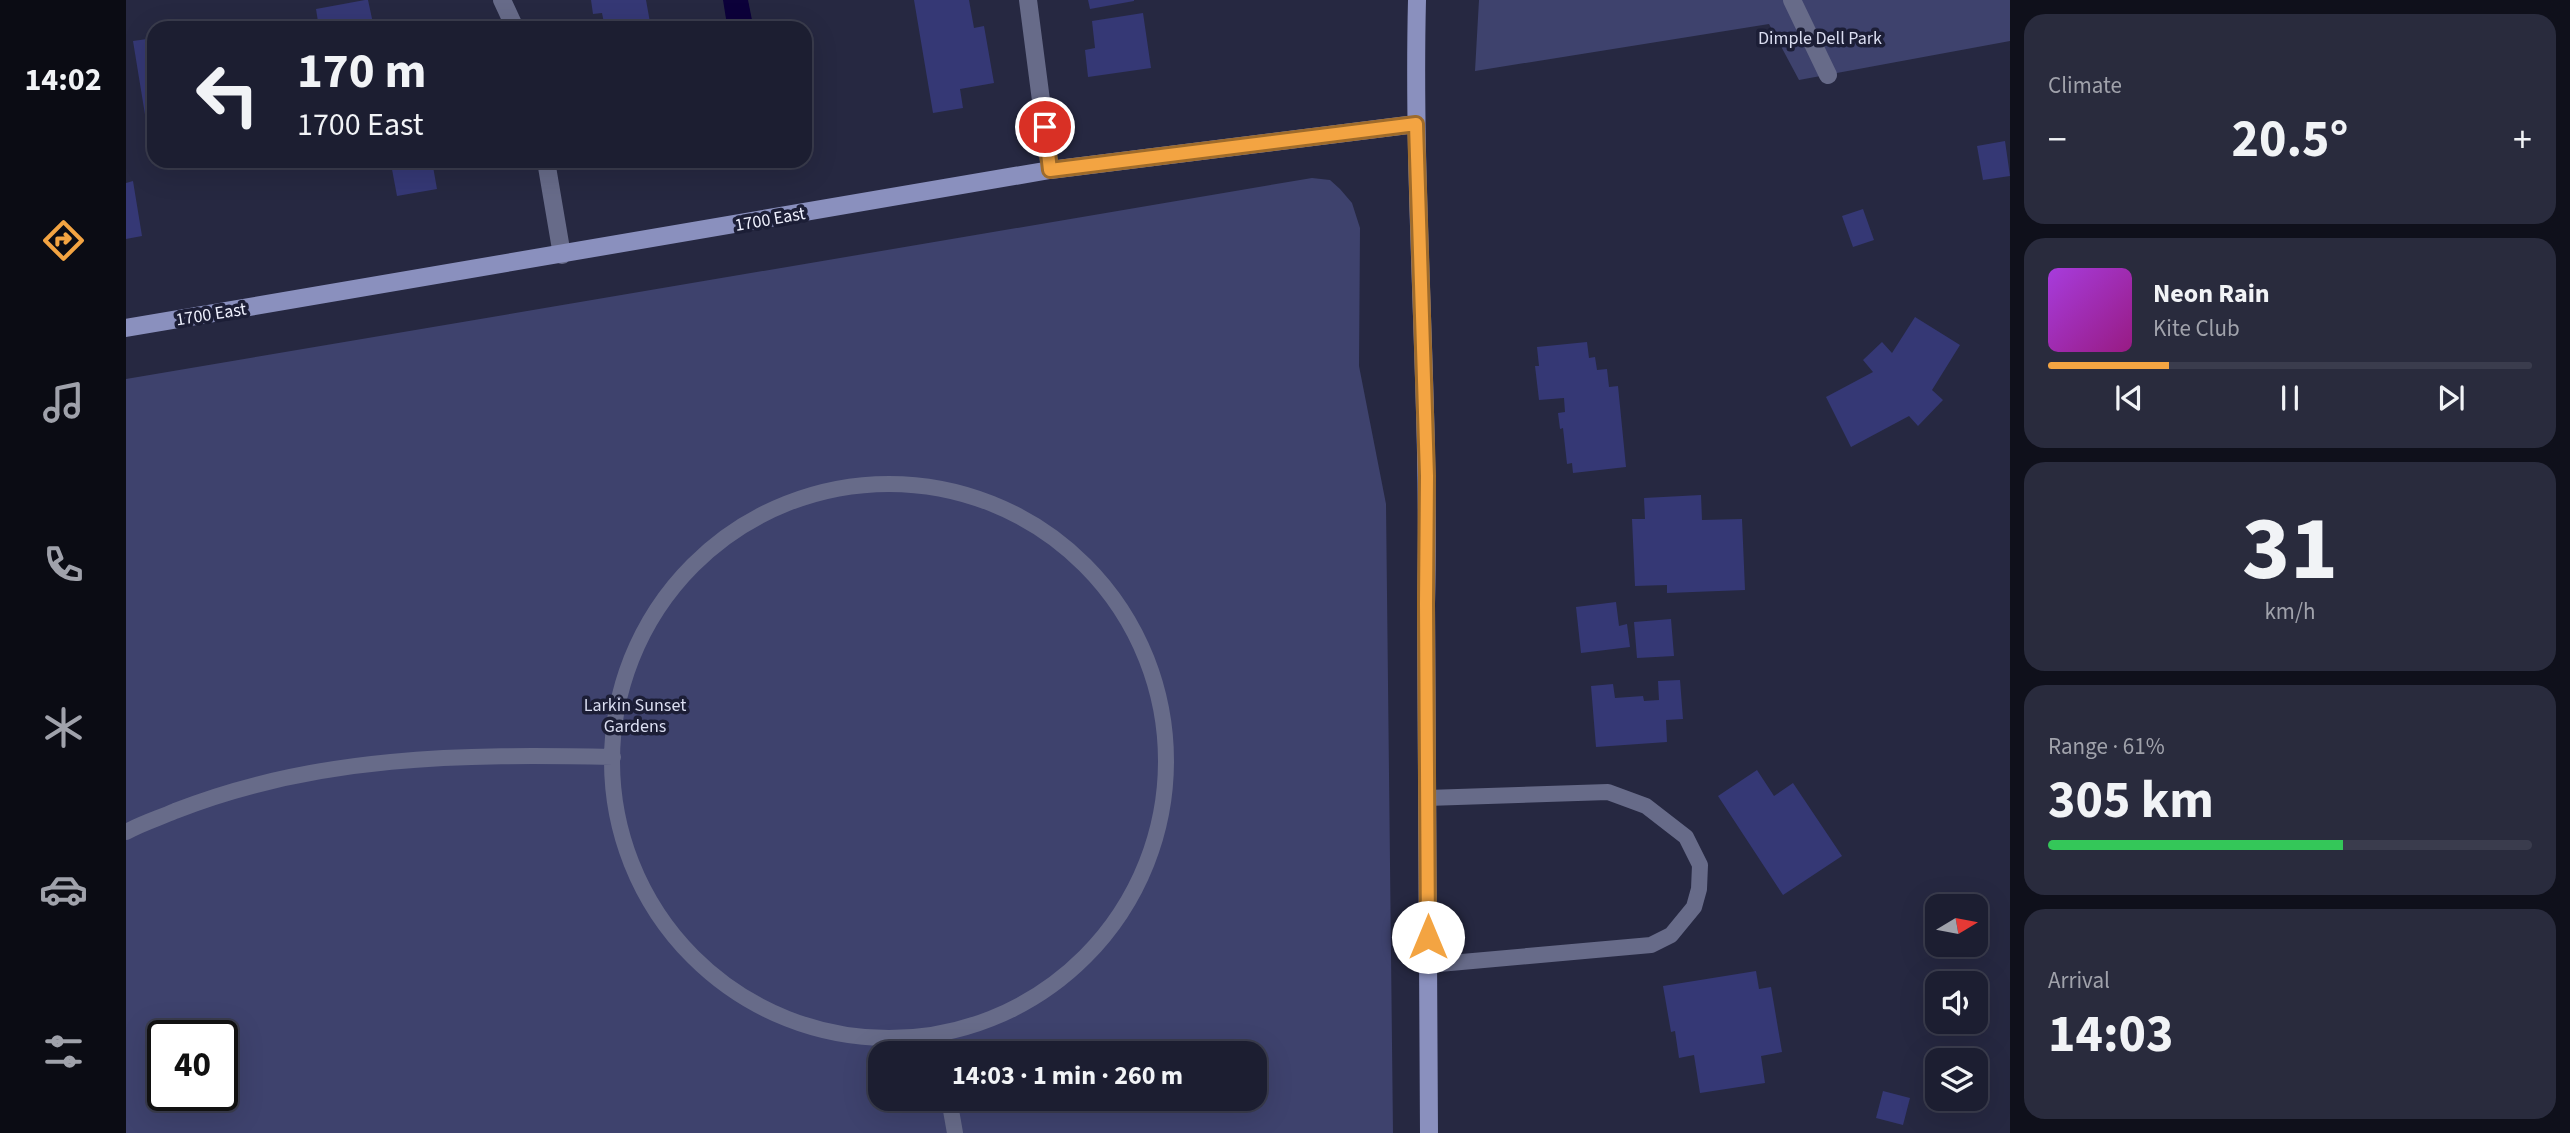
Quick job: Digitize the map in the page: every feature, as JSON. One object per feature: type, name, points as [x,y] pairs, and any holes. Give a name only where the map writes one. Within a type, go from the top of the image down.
[{"type":"main road","points":[[1417,0],[1416,124],[1427,456],[1429,1133]]},
{"type":"main road","name":"1700 East","points":[[126,328],[1050,170],[1416,124]]},
{"type":"street","points":[[502,0],[512,21]]},
{"type":"street","points":[[1028,0],[1050,170]]},
{"type":"street","points":[[1792,0],[1828,75]]},
{"type":"street","points":[[547,168],[562,255]]},
{"type":"lane","points":[[918,485],[976,494],[1016,511],[1052,536],[1100,581],[1128,618],[1151,669],[1167,735],[1162,811],[1144,877],[1108,929],[1074,969],[1032,998],[982,1021],[936,1035],[873,1036],[818,1028],[784,1018],[753,1003],[713,975],[672,934],[641,887],[619,823],[612,757],[621,689],[638,641],[661,601],[707,554],[758,517],[803,498],[850,486],[918,485]]},
{"type":"lane","points":[[126,832],[202,801],[276,779],[354,765],[432,757],[612,757]]},
{"type":"lane","points":[[1427,798],[1608,792],[1646,806],[1668,821],[1686,837],[1700,865],[1699,889],[1694,907],[1671,936],[1651,945],[1429,965]]},
{"type":"lane","points":[[936,1035],[937,1041]]},
{"type":"lane","points":[[951,1111],[955,1133]]},
{"type":"green space","name":"Dimple Dell Park","points":[[1479,0],[2010,0],[2010,41],[1799,80],[1769,24],[1475,71]]},
{"type":"green space","name":"Larkin Sunset Gardens","points":[[1312,178],[1330,180],[1352,203],[1360,228],[1359,366],[1386,504],[1393,1133],[126,1133],[126,379]]},
{"type":"shaded area","points":[[723,0],[748,0],[752,20],[726,21]]},
{"type":"building","points":[[368,0],[372,21],[318,21],[316,9]]},
{"type":"building","points":[[591,0],[646,0],[650,21],[604,21],[602,13],[593,14]]},
{"type":"building","points":[[914,0],[969,0],[974,28],[984,26],[994,83],[960,89],[963,108],[933,113]]},
{"type":"building","points":[[1088,0],[1134,0],[1134,1],[1090,9]]},
{"type":"building","points":[[1143,13],[1151,68],[1088,77],[1085,50],[1095,48],[1092,21]]},
{"type":"building","points":[[147,39],[147,127],[133,41]]},
{"type":"building","points":[[2005,141],[2010,176],[1983,180],[1977,146]]},
{"type":"building","points":[[392,168],[433,168],[437,189],[397,196]]},
{"type":"building","points":[[133,181],[142,236],[126,239],[126,183]]},
{"type":"building","points":[[1863,209],[1874,240],[1853,247],[1842,216]]},
{"type":"building","points":[[1915,317],[1960,345],[1932,390],[1943,400],[1918,426],[1909,416],[1851,447],[1826,397],[1873,372],[1863,360],[1882,342],[1892,353]]},
{"type":"building","points":[[1587,342],[1589,358],[1595,357],[1597,370],[1607,369],[1609,387],[1618,386],[1626,467],[1573,473],[1572,463],[1567,464],[1563,428],[1560,429],[1558,413],[1565,412],[1564,398],[1539,400],[1535,366],[1539,366],[1537,347]]},
{"type":"building","points":[[1701,495],[1702,520],[1742,519],[1745,590],[1667,593],[1667,585],[1635,586],[1632,519],[1645,519],[1644,498]]},
{"type":"building","points":[[1616,602],[1619,626],[1627,624],[1630,647],[1581,653],[1576,607]]},
{"type":"building","points":[[1671,619],[1674,656],[1637,658],[1634,622]]},
{"type":"building","points":[[1680,680],[1683,719],[1666,720],[1667,742],[1596,747],[1591,686],[1613,684],[1615,698],[1643,696],[1644,701],[1659,700],[1658,681]]},
{"type":"building","points":[[1757,770],[1774,796],[1793,783],[1842,856],[1783,895],[1718,796]]},
{"type":"building","points":[[1756,971],[1759,989],[1771,987],[1782,1052],[1761,1056],[1765,1083],[1700,1093],[1694,1055],[1679,1058],[1675,1031],[1671,1032],[1663,986]]},
{"type":"building","points":[[1883,1091],[1910,1098],[1903,1125],[1876,1118]]},
{"type":"route","points":[[1045,127],[1050,170],[1416,124],[1428,517],[1428,937]]}]
